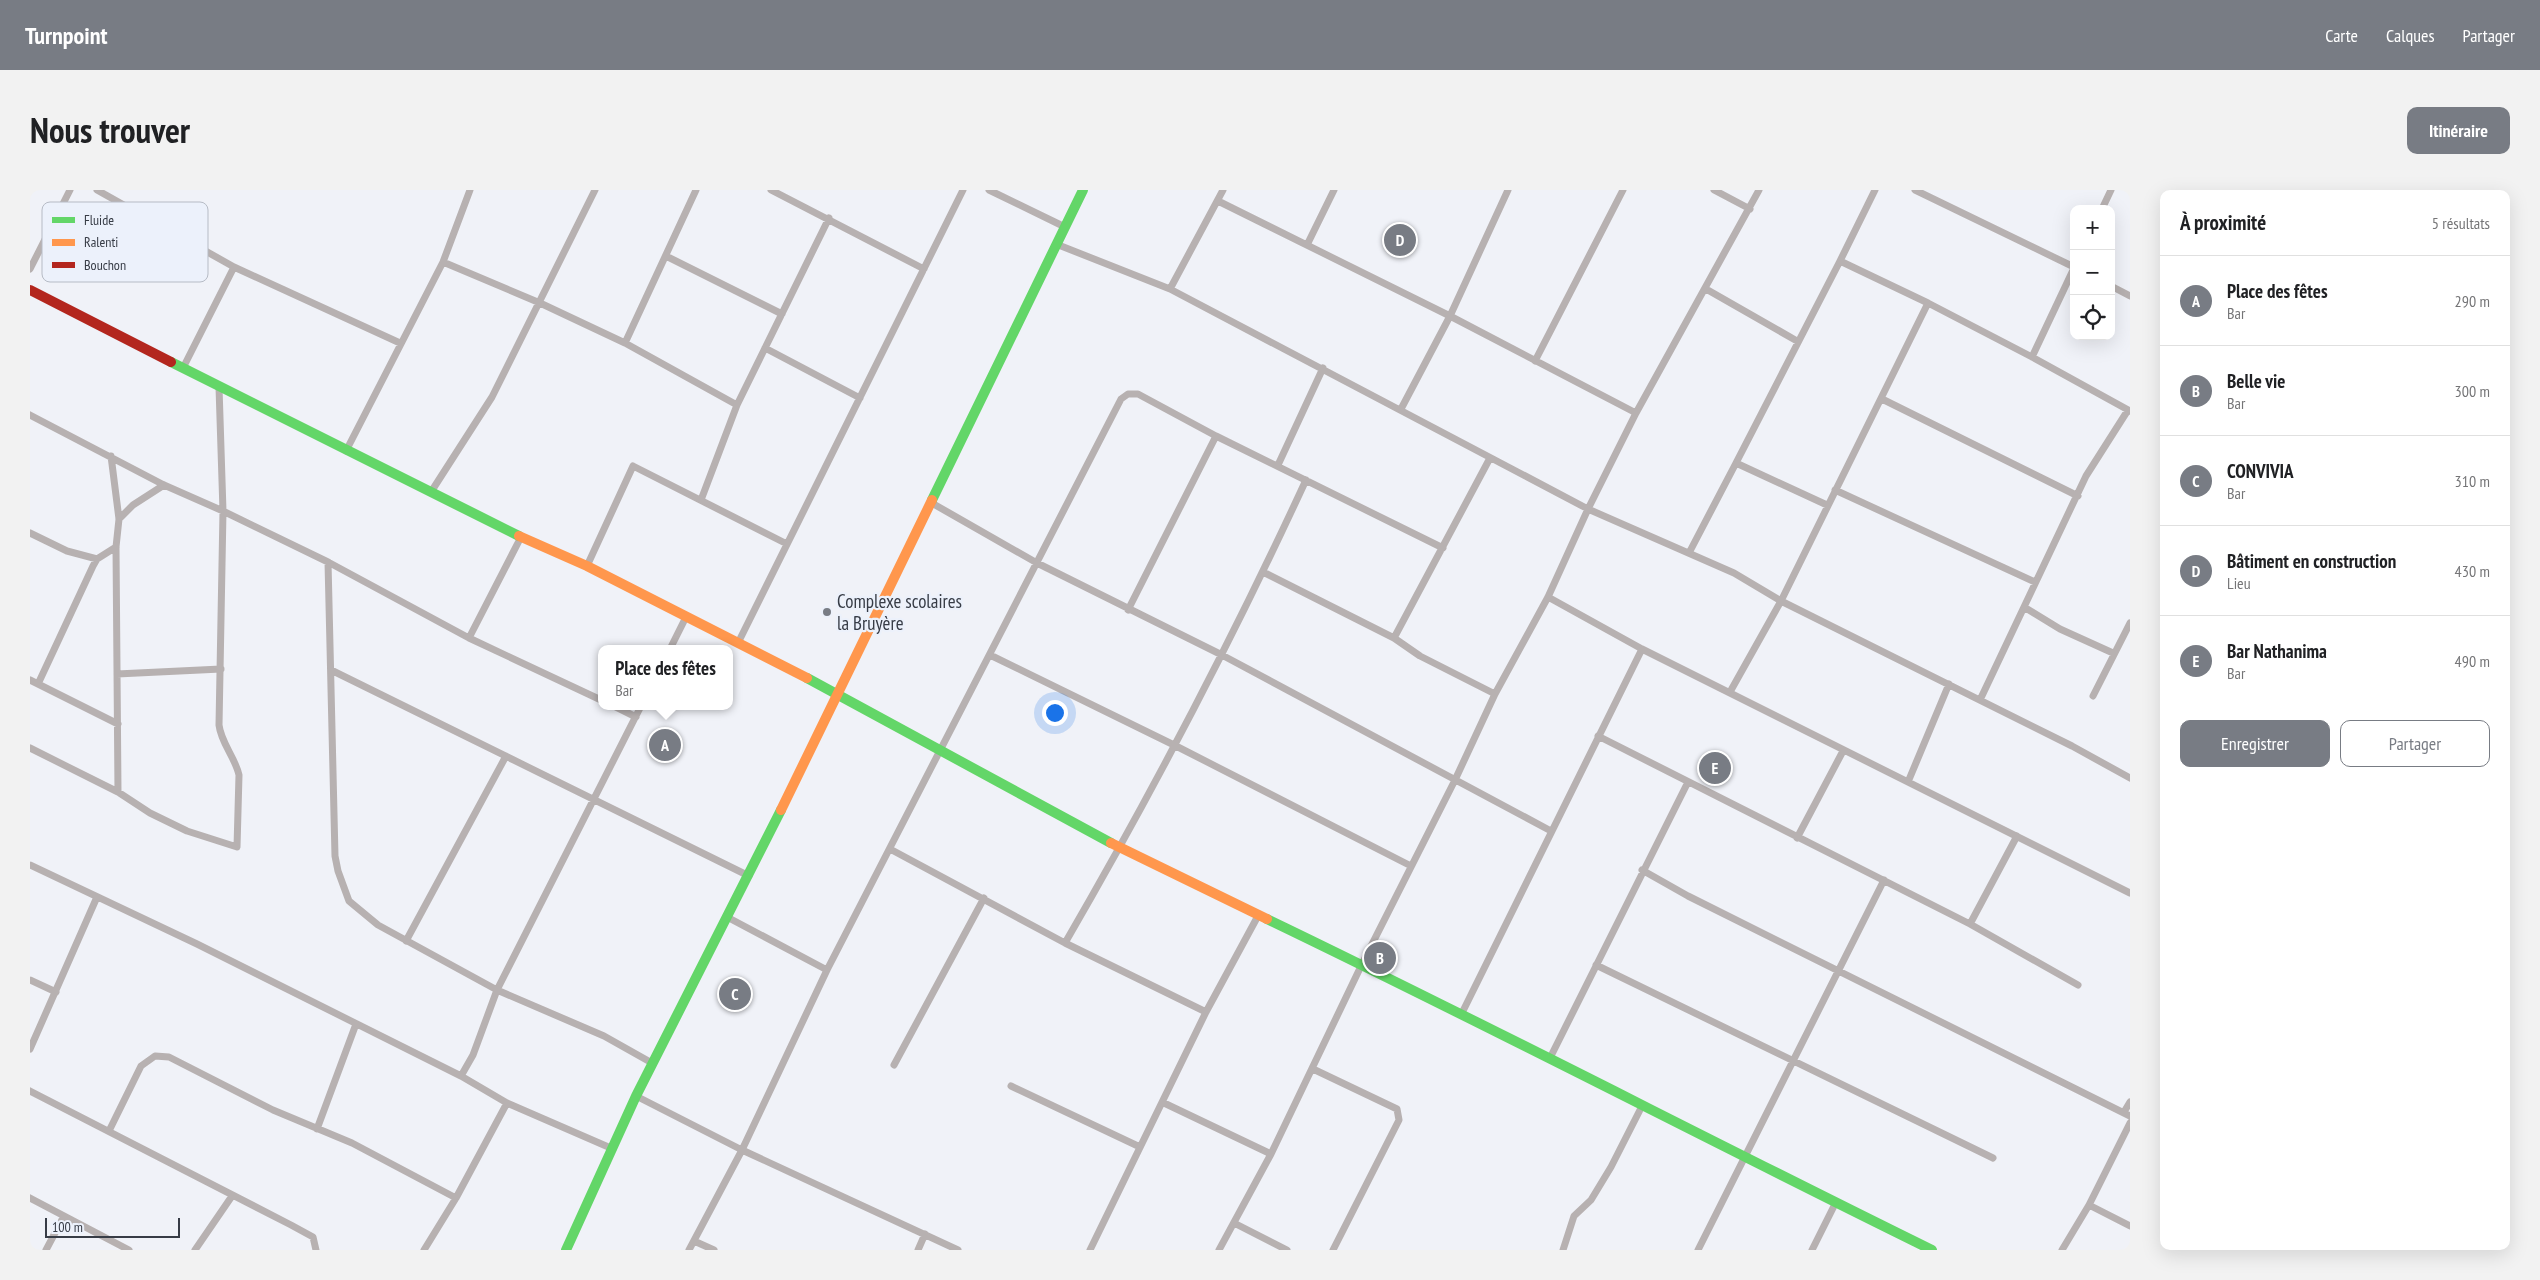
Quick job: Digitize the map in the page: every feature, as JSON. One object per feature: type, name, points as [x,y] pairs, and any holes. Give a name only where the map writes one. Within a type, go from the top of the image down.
[{"type":"street","points":[[64,202],[70,190]]},
{"type":"street","points":[[97,190],[118,202]]},
{"type":"street","points":[[346,451],[443,262],[470,190]]},
{"type":"street","points":[[431,492],[492,397],[595,190]]},
{"type":"street","points":[[625,343],[696,190]]},
{"type":"street","points":[[771,190],[829,218],[924,269]]},
{"type":"street","points":[[738,643],[964,190]]},
{"type":"street","points":[[988,190],[1065,227]]},
{"type":"street","points":[[566,1250],[652,1063],[749,876],[1084,190]]},
{"type":"street","points":[[1170,289],[1223,190]]},
{"type":"street","points":[[1307,245],[1334,190]]},
{"type":"street","points":[[1401,409],[1450,316],[1508,190]]},
{"type":"street","points":[[1535,361],[1623,190]]},
{"type":"street","points":[[1714,190],[1750,209]]},
{"type":"street","points":[[1219,1250],[1271,1154],[1362,964],[1455,780],[1495,694],[1548,598],[1588,509],[1636,413],[1759,190]]},
{"type":"street","points":[[1689,553],[1875,190]]},
{"type":"street","points":[[1915,190],[2070,266]]},
{"type":"street","points":[[2104,205],[2111,190]]},
{"type":"street","points":[[1218,201],[1450,316],[1636,413]]},
{"type":"street","points":[[701,500],[737,405],[829,218]]},
{"type":"street","points":[[1056,244],[1170,289],[1588,509],[1734,574],[1782,601],[1949,684],[2130,778]]},
{"type":"street","points":[[30,269],[42,245]]},
{"type":"street","points":[[208,252],[234,267],[400,343]]},
{"type":"street","points":[[666,256],[782,314]]},
{"type":"street","points":[[1840,261],[2032,356],[2129,411],[2086,476],[1980,700]]},
{"type":"street","points":[[443,262],[540,302],[625,343],[737,405]]},
{"type":"street","points":[[183,368],[234,267]]},
{"type":"street","points":[[2032,356],[2070,276]]},
{"type":"street","points":[[2115,288],[2130,296]]},
{"type":"street","points":[[1706,289],[1797,341]]},
{"type":"street","points":[[30,290],[346,451],[521,537],[587,566],[837,693],[1120,848],[1462,1013],[1745,1158],[1932,1250]]},
{"type":"street","points":[[1730,692],[1782,601],[1827,505],[1882,399],[1928,303]]},
{"type":"street","points":[[765,348],[860,398]]},
{"type":"street","points":[[1278,465],[1323,368]]},
{"type":"street","points":[[30,749],[118,792],[150,813],[186,831],[237,848],[241,786],[236,764],[220,735],[223,510],[219,387]]},
{"type":"street","points":[[689,1250],[742,1150],[827,970],[1121,399],[1128,394],[1138,394],[1216,436],[1278,465],[1442,548]]},
{"type":"street","points":[[1882,399],[2078,496]]},
{"type":"street","points":[[30,416],[111,456],[164,485],[223,510],[328,562],[469,638],[598,699]]},
{"type":"street","points":[[1128,610],[1216,436]]},
{"type":"street","points":[[111,456],[120,519],[116,547],[118,792]]},
{"type":"street","points":[[1394,638],[1490,458]]},
{"type":"street","points":[[1736,463],[1827,505]]},
{"type":"street","points":[[587,566],[633,466],[787,544]]},
{"type":"street","points":[[1065,943],[1120,848],[1174,745],[1263,572],[1306,480]]},
{"type":"street","points":[[120,519],[133,505],[164,485]]},
{"type":"street","points":[[1835,490],[2035,582]]},
{"type":"street","points":[[930,502],[1037,563],[1128,610],[1220,654],[1551,831]]},
{"type":"street","points":[[30,533],[68,551],[97,559]]},
{"type":"street","points":[[469,638],[521,537]]},
{"type":"street","points":[[38,684],[97,559],[116,547]]},
{"type":"street","points":[[328,562],[333,811],[338,871],[350,901],[378,925],[497,990],[604,1036],[652,1063]]},
{"type":"street","points":[[1263,572],[1394,638],[1420,656],[1495,694]]},
{"type":"street","points":[[1548,598],[1642,649],[1843,751],[2130,893]]},
{"type":"street","points":[[2024,607],[2060,629],[2113,653]]},
{"type":"street","points":[[672,645],[686,617]]},
{"type":"street","points":[[2093,696],[2113,653],[2130,623]]},
{"type":"street","points":[[1462,1013],[1642,649]]},
{"type":"street","points":[[990,655],[1174,745],[1412,866]]},
{"type":"street","points":[[116,674],[221,669]]},
{"type":"street","points":[[331,670],[749,876]]},
{"type":"street","points":[[30,680],[118,724]]},
{"type":"street","points":[[1908,782],[1949,684]]},
{"type":"street","points":[[622,710],[636,717]]},
{"type":"street","points":[[460,1076],[473,1055],[497,990],[639,710]]},
{"type":"street","points":[[1598,736],[1970,924],[2078,985]]},
{"type":"street","points":[[1797,838],[1843,751]]},
{"type":"street","points":[[406,941],[506,756]]},
{"type":"street","points":[[1550,1058],[1642,870],[1688,782]]},
{"type":"street","points":[[1970,924],[2017,836]]},
{"type":"street","points":[[890,849],[1065,943],[1206,1012]]},
{"type":"street","points":[[30,865],[356,1024],[460,1076],[507,1103],[613,1149]]},
{"type":"street","points":[[1642,870],[1688,896],[2127,1114],[2130,1102]]},
{"type":"street","points":[[1698,1250],[1884,880]]},
{"type":"street","points":[[30,1049],[97,897]]},
{"type":"street","points":[[894,1065],[984,898]]},
{"type":"street","points":[[1090,1250],[1164,1102],[1206,1012],[1259,914]]},
{"type":"street","points":[[727,917],[827,970]]},
{"type":"street","points":[[1596,965],[1793,1059],[1993,1158]]},
{"type":"street","points":[[30,980],[56,992]]},
{"type":"street","points":[[317,1129],[356,1024]]},
{"type":"street","points":[[109,1131],[142,1066],[155,1056],[169,1057],[273,1110],[352,1143],[456,1198]]},
{"type":"street","points":[[1313,1069],[1397,1109],[1399,1114],[1399,1120],[1333,1250]]},
{"type":"street","points":[[1011,1086],[1140,1147]]},
{"type":"street","points":[[30,1091],[313,1238],[316,1250]]},
{"type":"street","points":[[636,1096],[742,1150],[958,1250]]},
{"type":"street","points":[[1164,1102],[1271,1154]]},
{"type":"street","points":[[424,1250],[456,1198],[507,1103]]},
{"type":"street","points":[[1563,1250],[1574,1216],[1591,1200],[1611,1167],[1642,1106]]},
{"type":"street","points":[[2062,1250],[2088,1205],[2130,1123]]},
{"type":"street","points":[[194,1250],[232,1196]]},
{"type":"street","points":[[30,1198],[129,1250]]},
{"type":"street","points":[[1812,1250],[1836,1202]]},
{"type":"street","points":[[2088,1205],[2130,1226]]},
{"type":"street","points":[[46,1250],[64,1216]]},
{"type":"street","points":[[1234,1223],[1287,1250]]},
{"type":"street","points":[[918,1250],[925,1234]]},
{"type":"street","points":[[694,1240],[714,1250]]},
{"type":"traffic: fast","points":[[932,500],[1083,190]]},
{"type":"traffic: fast","points":[[171,362],[519,536]]},
{"type":"traffic: fast","points":[[807,678],[1111,843]]},
{"type":"traffic: fast","points":[[566,1250],[636,1096],[781,810]]},
{"type":"traffic: fast","points":[[1267,919],[1932,1250]]},
{"type":"traffic: slow","points":[[781,810],[932,500]]},
{"type":"traffic: slow","points":[[519,536],[587,566],[807,678]]},
{"type":"traffic: slow","points":[[1111,843],[1267,919]]},
{"type":"traffic: jam","points":[[30,290],[171,362]]},
{"type":"place","name":"Bâtiment en construction","points":[[1400,240]]},
{"type":"place","name":"Complexe scolaires la Bruyère","points":[[827,612]]},
{"type":"place","name":"Place des fêtes","points":[[665,745]]},
{"type":"place","name":"Bar Nathanima","points":[[1715,768]]},
{"type":"place","name":"Belle vie","points":[[1380,958]]},
{"type":"place","name":"CONVIVIA","points":[[735,994]]}]
